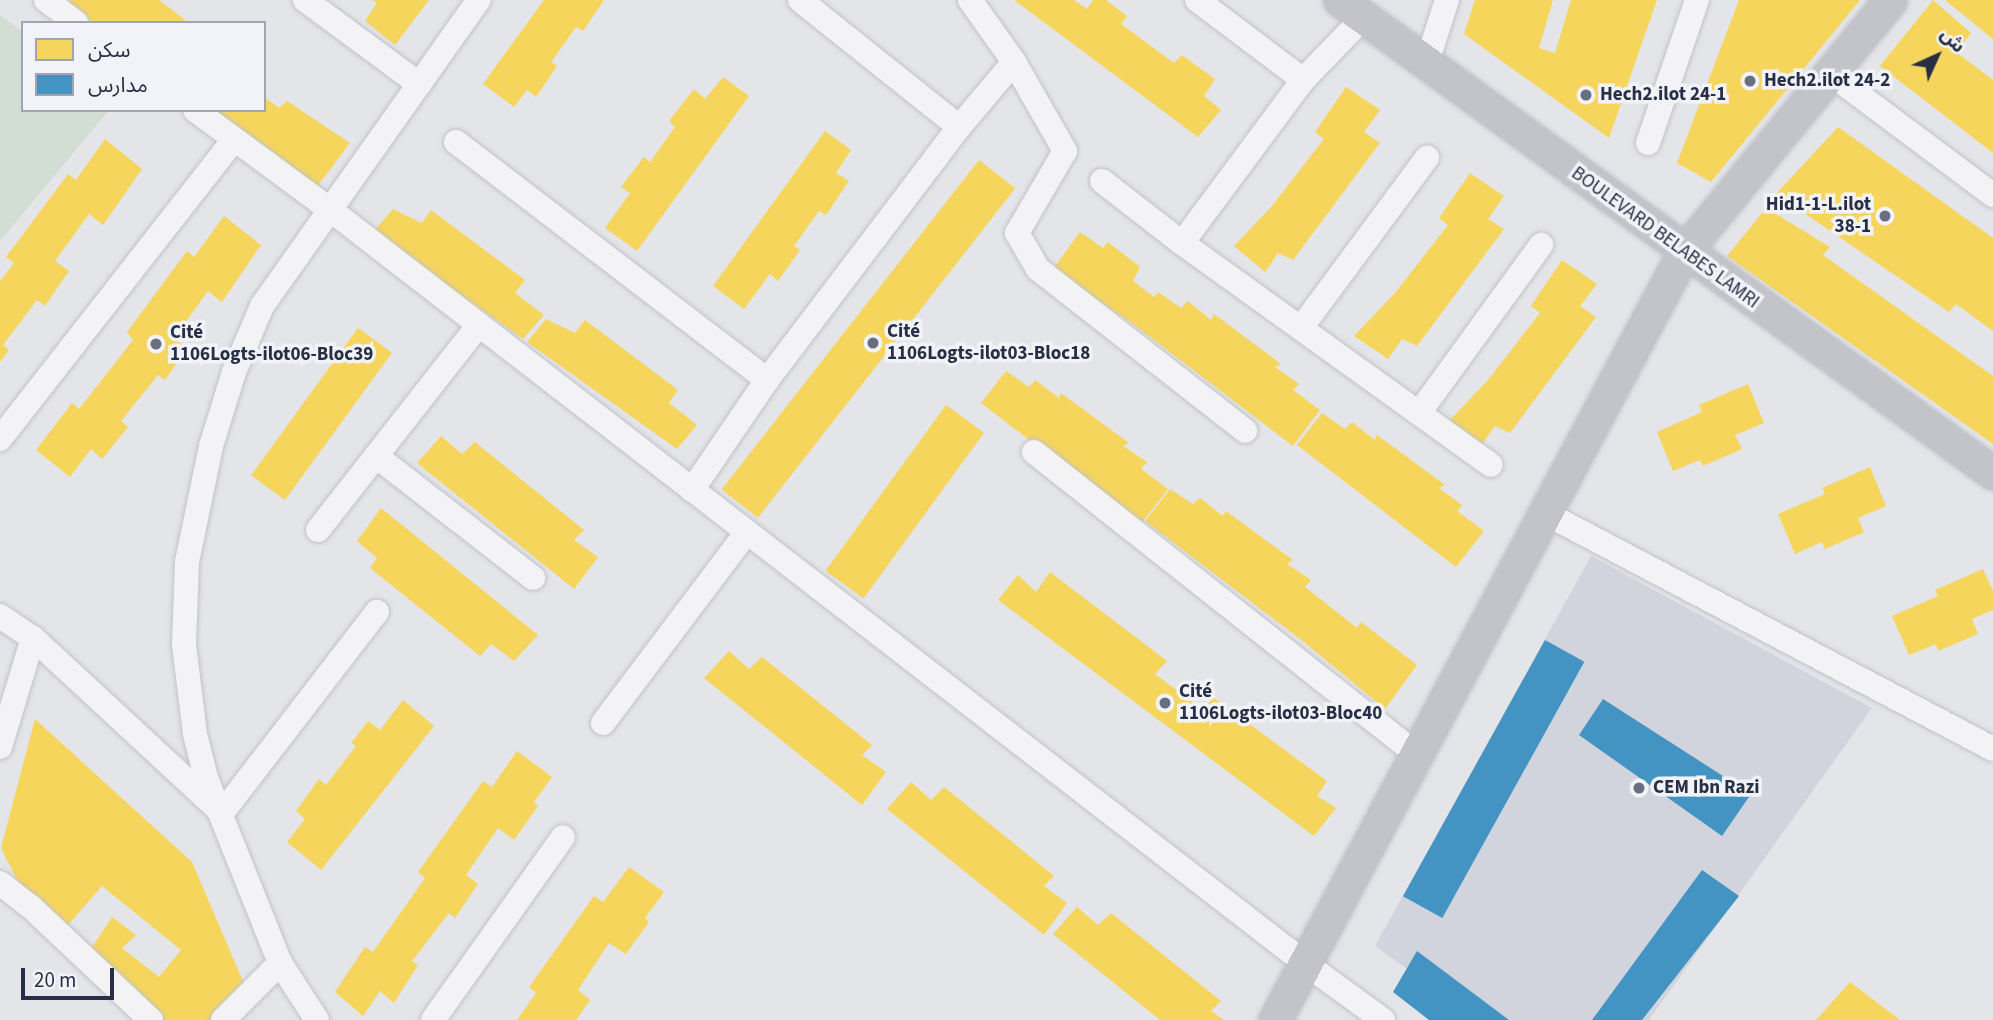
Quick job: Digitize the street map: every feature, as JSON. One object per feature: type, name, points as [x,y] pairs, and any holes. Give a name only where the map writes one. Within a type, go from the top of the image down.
[{"type":"street","points":[[46,0],[73,21]]},
{"type":"street","points":[[305,0],[419,83]]},
{"type":"street","points":[[317,1020],[280,963],[206,778],[195,734],[184,644],[187,562],[211,446],[234,372],[262,306],[328,208],[479,0]]},
{"type":"street","points":[[800,0],[959,127]]},
{"type":"street","points":[[970,0],[1014,62],[1065,150],[1017,233],[1038,269],[1245,431]]},
{"type":"street","points":[[1197,0],[1303,80]]},
{"type":"street","points":[[1426,65],[1447,0]]},
{"type":"street","points":[[1648,143],[1697,0]]},
{"type":"street","points":[[1275,1020],[1684,252],[1890,0]]},
{"type":"street","points":[[1182,243],[1303,80],[1351,9]]},
{"type":"street","name":"BOULEVARD BELABES LAMRI","points":[[1351,9],[1993,473]]},
{"type":"street","points":[[692,490],[767,380],[959,127],[1014,62]]},
{"type":"street","points":[[1831,74],[1993,195]]},
{"type":"street","points":[[198,112],[328,208],[1306,964],[1383,1020]]},
{"type":"street","points":[[0,439],[234,139]]},
{"type":"street","points":[[456,142],[767,380]]},
{"type":"street","points":[[1301,328],[1427,158]]},
{"type":"street","points":[[1102,181],[1182,243],[1491,465]]},
{"type":"street","points":[[1419,413],[1541,245]]},
{"type":"street","points":[[318,530],[479,325]]},
{"type":"street","points":[[1034,452],[1417,755]]},
{"type":"street","points":[[376,456],[533,578]]},
{"type":"street","points":[[1545,513],[1993,749]]},
{"type":"street","points":[[603,723],[747,532]]},
{"type":"street","points":[[222,813],[377,612]]},
{"type":"street","points":[[0,616],[33,638],[222,813]]},
{"type":"street","points":[[0,747],[33,638]]},
{"type":"street","points":[[433,1020],[563,837]]},
{"type":"street","points":[[0,883],[31,907],[151,1020]]},
{"type":"street","points":[[223,1020],[280,963]]},
{"type":"shaded area","points":[[0,15],[21,31],[21,112],[107,112],[0,241]]},
{"type":"shaded area","name":"CEM Ibn Razi","points":[[1591,556],[1872,708],[1649,1020],[1478,1020],[1375,946]]},
{"type":"building: سكن","points":[[71,0],[159,0],[186,21],[91,21],[68,4]]},
{"type":"building: سكن","points":[[372,0],[429,0],[395,45],[365,21],[377,3]]},
{"type":"building: سكن","points":[[544,0],[604,0],[583,31],[576,27],[551,62],[557,66],[536,97],[527,90],[514,107],[483,84]]},
{"type":"building: سكن","points":[[1014,0],[1074,0],[1087,9],[1093,0],[1106,0],[1127,16],[1121,24],[1174,63],[1182,55],[1215,79],[1204,96],[1221,110],[1198,137]]},
{"type":"building: سكن","name":"Hech2.ilot 24-1","points":[[1475,0],[1553,0],[1539,48],[1555,53],[1571,0],[1657,0],[1609,138],[1464,34]]},
{"type":"building: سكن","name":"Hech2.ilot 24-2","points":[[1739,0],[1860,0],[1711,182],[1677,163]]},
{"type":"building: سكن","points":[[1933,0],[1971,33],[1956,52],[1993,80],[1993,153],[1880,66]]},
{"type":"building: سكن","points":[[1945,0],[1993,0],[1993,39]]},
{"type":"building: سكن","points":[[723,77],[749,96],[637,251],[605,228],[630,193],[621,187],[644,157],[650,162],[675,127],[669,121],[694,89],[705,99]]},
{"type":"building: سكن","points":[[1346,87],[1380,110],[1364,132],[1380,143],[1293,260],[1278,253],[1265,272],[1234,246],[1271,207],[1324,139],[1315,132]]},
{"type":"building: سكن","points":[[266,98],[279,108],[287,101],[350,143],[316,188],[215,112],[266,112]]},
{"type":"building: سكن","name":"Hid1-1-L.ilot 38-1","points":[[1838,127],[1993,238],[1993,331],[1956,304],[1949,312],[1776,194]]},
{"type":"building: سكن","points":[[825,131],[851,150],[836,173],[849,181],[826,215],[819,211],[794,246],[800,250],[778,281],[770,274],[744,309],[713,286]]},
{"type":"building: سكن","points":[[105,139],[142,169],[103,225],[89,214],[55,261],[69,271],[45,306],[37,300],[3,345],[9,350],[0,362],[0,281],[14,263],[6,257],[68,174],[76,180]]},
{"type":"building: سكن","name":"Cité 1106Logts-ilot03-Bloc18","points":[[979,160],[1015,188],[758,518],[722,489]]},
{"type":"building: سكن","points":[[1470,173],[1504,196],[1488,219],[1504,229],[1417,346],[1402,339],[1388,359],[1354,336],[1395,293],[1448,225],[1439,218]]},
{"type":"building: سكن","name":"Hid1-1-L.ilot 38-1","points":[[1766,208],[1830,247],[1823,255],[1993,376],[1993,444],[1727,256]]},
{"type":"building: سكن","points":[[393,209],[422,223],[431,210],[525,280],[515,293],[544,315],[523,339],[373,232]]},
{"type":"building: سكن","name":"Cité 1106Logts-ilot06-Bloc39","points":[[224,216],[261,245],[222,302],[208,291],[174,338],[187,348],[165,380],[158,375],[121,421],[128,427],[102,459],[91,449],[70,477],[36,450],[72,403],[79,409],[133,340],[127,332],[187,251],[194,257]]},
{"type":"building: سكن","points":[[1080,232],[1103,248],[1108,242],[1140,267],[1133,281],[1154,297],[1158,292],[1181,308],[1188,301],[1211,320],[1214,314],[1281,364],[1275,367],[1299,384],[1293,390],[1320,410],[1293,446],[1133,324],[1053,269]]},
{"type":"building: سكن","points":[[1562,260],[1597,284],[1580,306],[1596,317],[1510,433],[1495,426],[1480,447],[1447,423],[1488,380],[1540,313],[1531,306]]},
{"type":"building: سكن","points":[[546,319],[575,333],[585,320],[678,390],[669,403],[697,425],[677,449],[527,342]]},
{"type":"building: سكن","points":[[358,328],[392,353],[285,500],[251,475]]},
{"type":"building: سكن","points":[[1006,371],[1029,387],[1035,380],[1059,398],[1061,393],[1129,443],[1123,446],[1147,462],[1141,469],[1168,489],[1140,525],[981,403]]},
{"type":"building: سكن","points":[[1748,384],[1764,423],[1735,435],[1742,449],[1703,466],[1700,460],[1673,471],[1657,432],[1702,412],[1699,405]]},
{"type":"building: سكن","points":[[946,405],[984,433],[864,598],[826,571]]},
{"type":"building: سكن","points":[[1322,413],[1345,429],[1352,422],[1375,440],[1377,435],[1445,485],[1439,488],[1462,505],[1457,511],[1484,531],[1456,567],[1297,445]]},
{"type":"building: سكن","points":[[441,436],[462,454],[475,442],[584,530],[574,540],[598,557],[574,589],[417,463]]},
{"type":"building: سكن","points":[[1870,467],[1886,506],[1858,518],[1864,532],[1825,549],[1822,542],[1795,554],[1778,514],[1825,494],[1822,488]]},
{"type":"building: سكن","points":[[1170,489],[1193,504],[1200,498],[1223,516],[1226,511],[1293,560],[1287,564],[1311,580],[1305,587],[1357,628],[1361,622],[1417,665],[1385,709],[1304,642],[1145,521]]},
{"type":"building: سكن","points":[[381,508],[538,635],[514,661],[491,644],[480,656],[370,568],[377,558],[357,541]]},
{"type":"building: سكن","points":[[1983,569],[1993,591],[1993,610],[1972,619],[1978,634],[1938,651],[1936,644],[1909,655],[1892,616],[1938,596],[1935,590]]},
{"type":"building: سكن","name":"Cité 1106Logts-ilot03-Bloc40","points":[[1050,572],[1167,661],[1155,674],[1202,709],[1214,698],[1327,781],[1317,796],[1336,808],[1314,836],[998,600],[1018,575],[1036,592]]},
{"type":"building: سكن","points":[[729,651],[749,669],[762,657],[872,745],[862,755],[886,772],[862,805],[704,678]]},
{"type":"building: سكن","points":[[403,700],[434,726],[321,870],[287,842],[305,819],[296,811],[319,779],[326,785],[356,746],[351,743],[368,721],[380,730]]},
{"type":"building: سكن","points":[[35,719],[192,862],[245,986],[212,1020],[160,1020],[87,955],[112,917],[136,935],[122,948],[159,977],[181,950],[102,886],[61,933],[22,890],[1,848]]},
{"type":"building: سكن","points":[[517,751],[552,777],[534,802],[538,806],[514,840],[498,828],[466,875],[478,884],[455,918],[449,913],[412,961],[418,965],[394,1003],[380,991],[363,1016],[335,992],[365,947],[373,952],[425,878],[418,872],[483,781],[492,787]]},
{"type":"building: سكن","points":[[911,782],[931,800],[944,787],[1054,876],[1044,886],[1067,903],[1044,935],[887,809]]},
{"type":"building: سكن","points":[[629,867],[664,892],[645,918],[649,922],[626,954],[609,943],[578,990],[590,1000],[576,1020],[517,1020],[536,993],[529,987],[594,896],[603,902]]},
{"type":"building: سكن","points":[[1077,907],[1098,925],[1111,913],[1221,1001],[1211,1011],[1224,1020],[1160,1020],[1053,934]]},
{"type":"building: سكن","points":[[1850,982],[1900,1020],[1816,1020]]},
{"type":"building: مدارس","points":[[1545,640],[1584,662],[1442,918],[1403,896]]},
{"type":"building: مدارس","points":[[1603,699],[1751,794],[1722,836],[1579,735]]},
{"type":"building: مدارس","points":[[1702,870],[1739,896],[1642,1020],[1592,1020]]},
{"type":"building: مدارس","points":[[1417,951],[1509,1020],[1429,1020],[1393,992]]},
{"type":"place","name":"Hech2.ilot 24-2","points":[[1750,81]]},
{"type":"place","name":"Hech2.ilot 24-1","points":[[1586,95]]},
{"type":"place","name":"Hid1-1-L.ilot 38-1","points":[[1885,216]]},
{"type":"place","name":"Cité 1106Logts-ilot03-Bloc18","points":[[873,343]]},
{"type":"place","name":"Cité 1106Logts-ilot06-Bloc39","points":[[156,344]]},
{"type":"place","name":"Cité 1106Logts-ilot03-Bloc40","points":[[1165,703]]},
{"type":"place","name":"CEM Ibn Razi","points":[[1639,788]]}]
